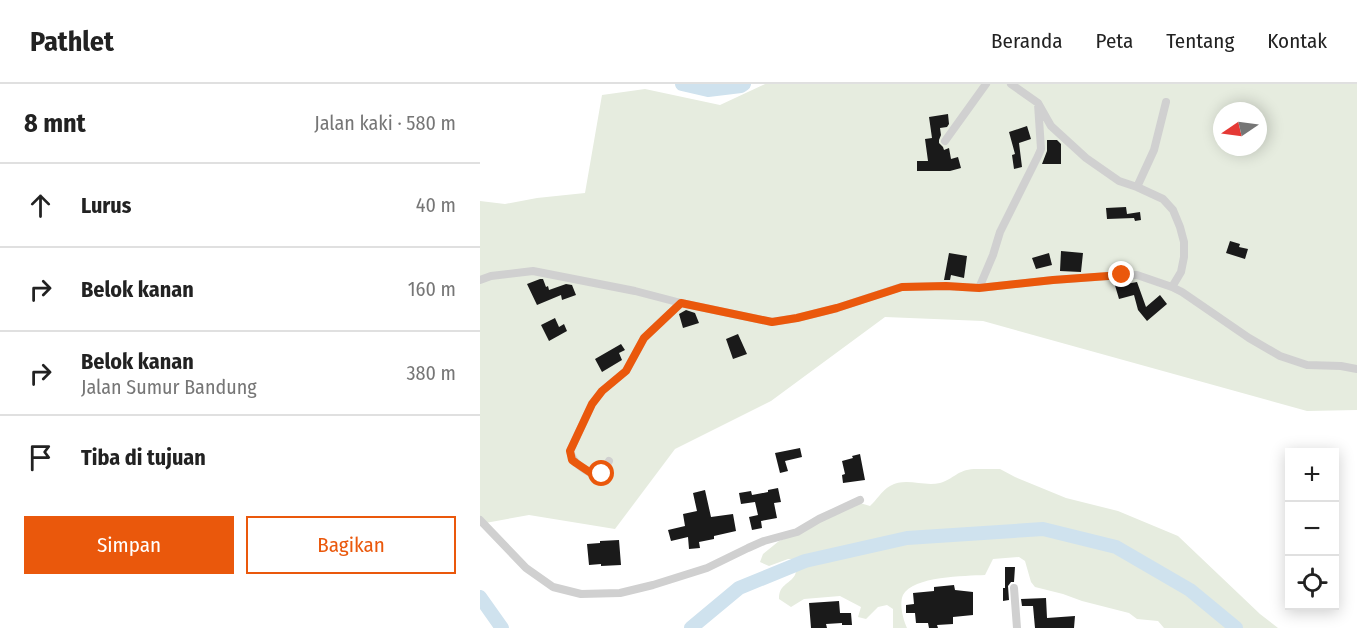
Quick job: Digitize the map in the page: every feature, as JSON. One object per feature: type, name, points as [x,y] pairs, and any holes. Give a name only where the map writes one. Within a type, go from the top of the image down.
[{"type":"street","points":[[945,141],[986,84]]},
{"type":"street","points":[[1011,84],[1038,103],[1051,126],[1086,158],[1119,181],[1163,199],[1173,210],[1184,242],[1184,257],[1180,272],[1172,287]]},
{"type":"street","points":[[1137,187],[1154,150],[1166,102]]},
{"type":"street","points":[[979,288],[1000,232],[1041,149],[1038,103]]},
{"type":"street","points":[[480,280],[491,276],[533,271],[772,322],[827,310],[902,287],[979,288],[1053,280],[1137,275],[1182,292],[1249,338],[1280,356],[1307,365],[1357,369]]},
{"type":"street","points":[[609,461],[602,474],[596,476],[572,460],[570,451],[592,404],[602,391],[626,371],[644,338],[681,303]]},
{"type":"street","points":[[480,519],[526,568],[553,587],[581,594],[620,593],[708,568],[764,541],[797,532],[860,500]]},
{"type":"street","points":[[1014,588],[1017,628]]},
{"type":"shaded area","points":[[765,84],[1357,84],[1357,410],[1307,411],[983,321],[885,317],[771,401],[675,449],[615,529],[529,515],[480,524],[480,201],[505,204],[585,193],[602,95],[645,89],[720,105]]},
{"type":"shaded area","points":[[1000,469],[1066,498],[1118,511],[1178,536],[1260,614],[1278,628],[1164,628],[1158,621],[1137,619],[1129,613],[1035,587],[1031,582],[1025,561],[1019,557],[993,559],[985,575],[940,578],[917,584],[909,589],[903,595],[901,603],[907,628],[893,628],[893,609],[887,605],[878,607],[866,619],[858,617],[861,607],[840,596],[804,599],[791,607],[779,599],[782,587],[795,575],[796,559],[788,559],[769,566],[760,562],[763,554],[779,541],[860,503],[870,506],[884,490],[896,483],[940,483],[963,471]]},
{"type":"building","points":[[948,114],[949,124],[947,127],[940,128],[939,143],[944,150],[949,148],[951,159],[958,157],[961,168],[950,171],[917,171],[917,161],[928,161],[925,139],[932,138],[929,117]]},
{"type":"building","points":[[1027,126],[1031,139],[1019,143],[1022,167],[1014,169],[1012,155],[1015,154],[1009,132]]},
{"type":"building","points":[[1047,140],[1057,140],[1061,144],[1061,164],[1042,164],[1047,151]]},
{"type":"building","points":[[1126,207],[1127,214],[1140,212],[1141,220],[1107,219],[1106,208]]},
{"type":"building","points":[[1230,241],[1240,244],[1239,247],[1248,249],[1245,259],[1226,253]]},
{"type":"building","points":[[1061,251],[1083,253],[1081,272],[1060,271]]},
{"type":"building","points":[[949,253],[967,256],[964,278],[951,275],[950,280],[944,280]]},
{"type":"building","points":[[1049,253],[1052,265],[1036,269],[1032,258]]},
{"type":"building","points":[[543,279],[549,290],[566,284],[572,285],[576,295],[562,300],[561,295],[537,305],[527,284]]},
{"type":"building","points":[[1126,281],[1126,284],[1137,282],[1146,307],[1160,295],[1167,304],[1147,321],[1138,310],[1134,295],[1119,299],[1114,282]]},
{"type":"building","points":[[686,310],[695,313],[699,323],[683,328],[679,314]]},
{"type":"building","points":[[555,318],[559,327],[564,324],[567,331],[549,341],[541,325]]},
{"type":"building","points":[[738,334],[747,354],[733,359],[726,339]]},
{"type":"building","points":[[621,344],[625,350],[619,353],[622,360],[602,372],[595,359]]},
{"type":"building","points":[[800,448],[802,457],[785,461],[788,471],[780,473],[775,453]]},
{"type":"building","points":[[860,454],[865,480],[843,483],[842,475],[845,474],[842,461]]},
{"type":"building","points":[[778,488],[781,502],[774,503],[777,518],[761,521],[762,528],[752,530],[749,517],[758,515],[755,502],[741,504],[739,493],[751,491],[752,495]]},
{"type":"building","points":[[705,490],[711,517],[733,514],[736,531],[699,542],[700,548],[689,549],[688,537],[671,541],[668,530],[685,526],[683,514],[697,511],[693,493]]},
{"type":"building","points":[[619,540],[621,565],[589,565],[587,544]]},
{"type":"building","points":[[1005,567],[1015,567],[1014,582],[1008,586],[1009,600],[1003,601],[1003,588],[1005,588]]},
{"type":"building","points":[[954,585],[955,590],[973,592],[973,615],[953,617],[953,624],[929,628],[928,623],[916,623],[915,613],[906,613],[906,605],[914,604],[913,593],[934,591],[934,587]]},
{"type":"building","points":[[1046,598],[1047,618],[1075,616],[1074,628],[1035,628],[1033,606],[1022,606],[1021,599]]},
{"type":"building","points":[[839,601],[840,613],[851,613],[852,625],[826,624],[827,628],[811,628],[809,603]]},
{"type":"waterway","points":[[682,84],[708,90],[744,84]]},
{"type":"waterway","points":[[691,628],[739,588],[805,561],[907,538],[1043,529],[1116,547],[1190,590],[1236,628]]},
{"type":"waterway","points":[[480,597],[502,628]]},
{"type":"route","points":[[602,474],[596,476],[576,463],[572,460],[570,451],[592,404],[602,391],[626,371],[644,338],[681,303],[772,322],[837,308],[902,287],[979,288],[1122,275]]}]
